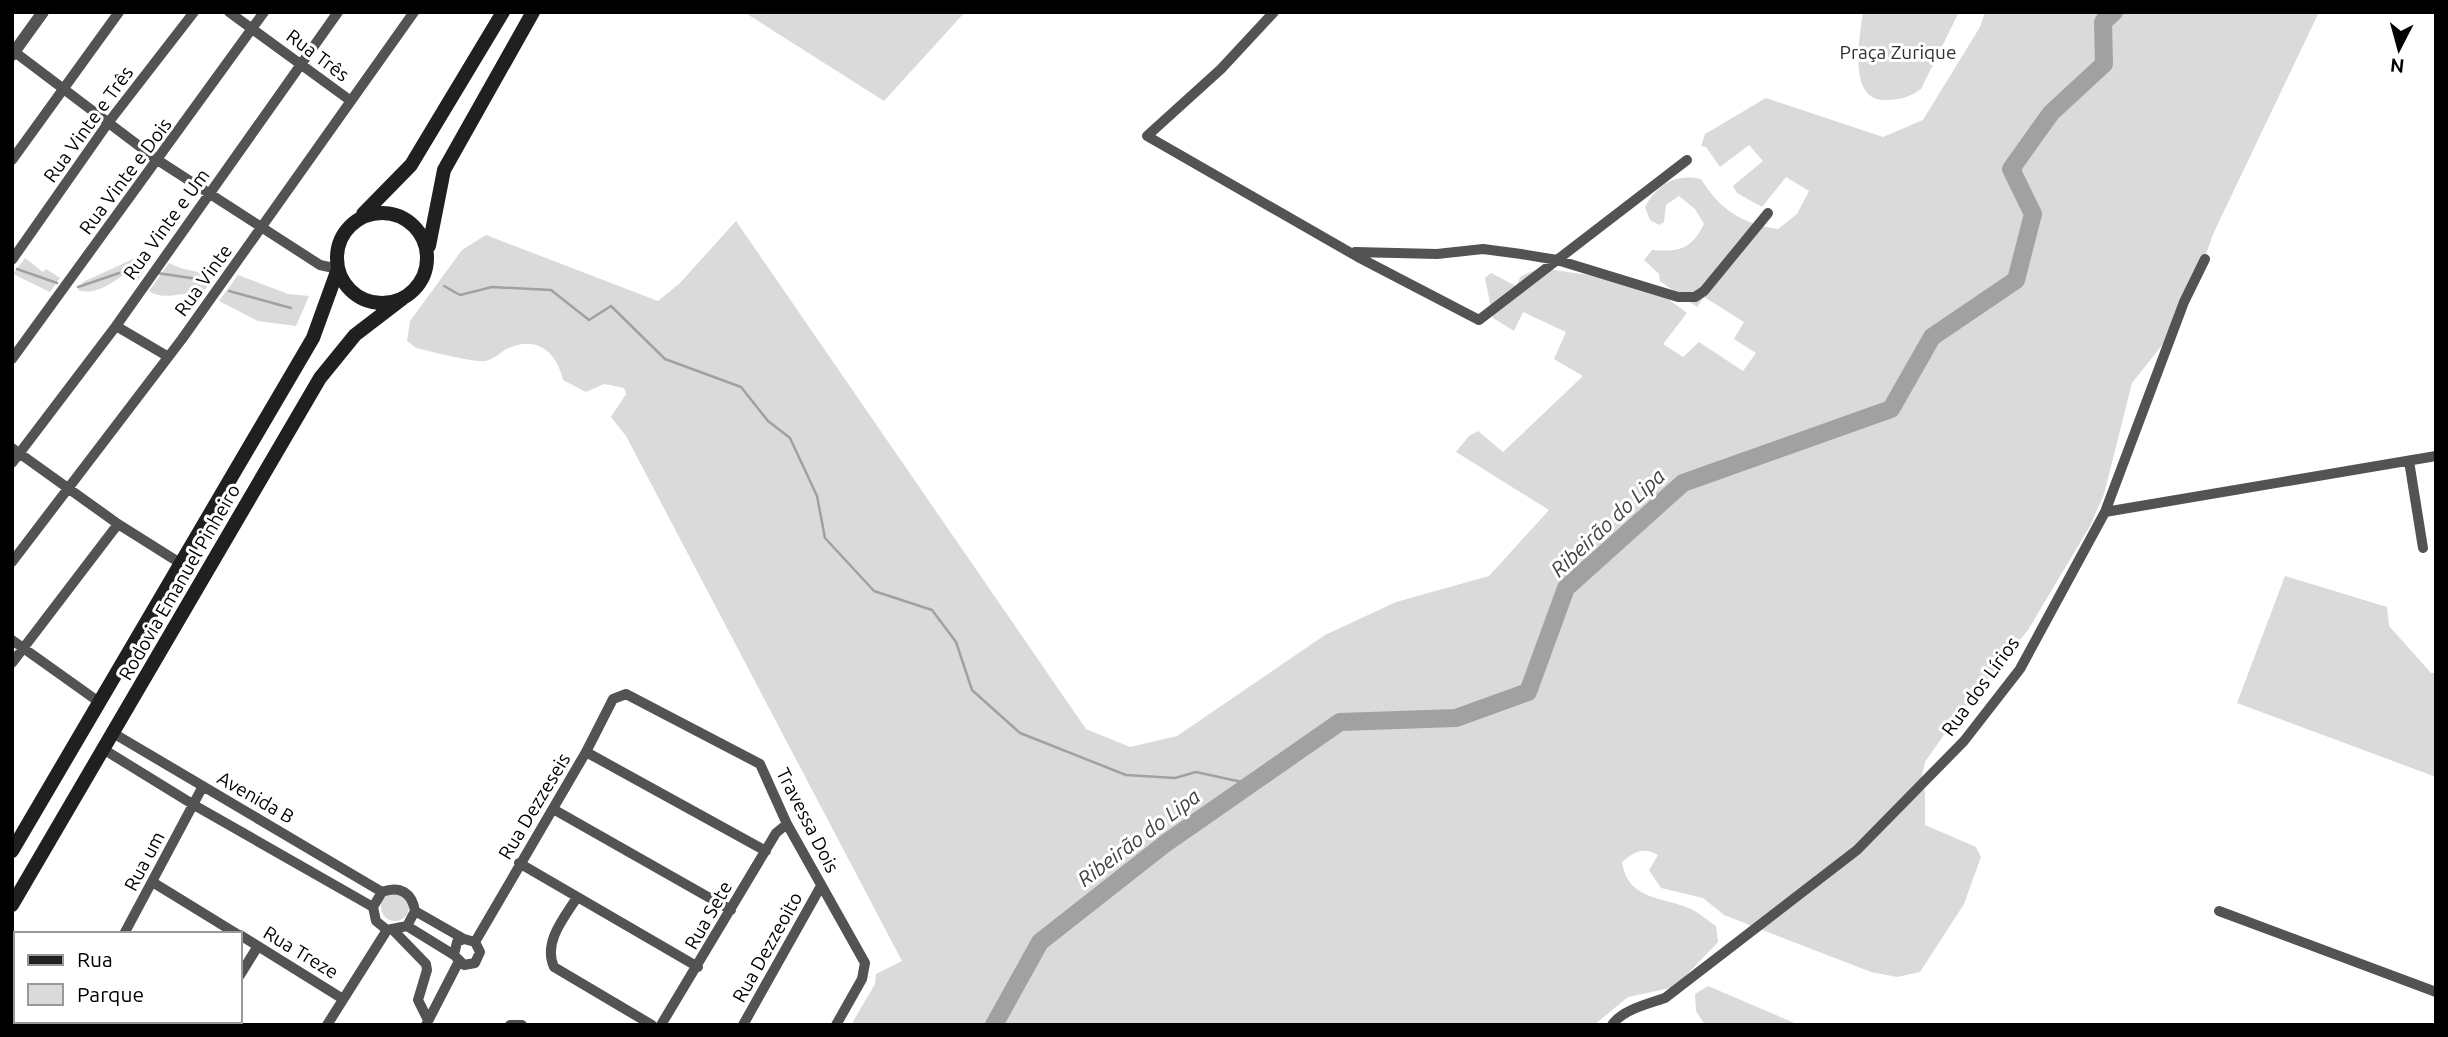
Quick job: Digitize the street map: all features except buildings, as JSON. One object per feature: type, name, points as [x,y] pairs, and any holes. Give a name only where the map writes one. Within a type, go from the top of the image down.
[{"type":"main road","points":[[503,12],[411,165],[343,234],[337,251],[338,269],[346,285],[361,298],[382,303],[402,299],[423,279],[444,170],[456,144],[533,12]]},
{"type":"main road","points":[[355,221],[376,212],[398,215],[412,223],[423,236],[428,251]]},
{"type":"main road","name":"Rodovia Emanuel Pinheiro","points":[[12,851],[313,338],[338,269]]},
{"type":"main road","name":"Rodovia Emanuel Pinheiro","points":[[12,905],[320,378],[355,335],[402,299]]},
{"type":"street","points":[[44,12],[13,52],[209,195],[320,265],[338,269]]},
{"type":"street","points":[[12,160],[119,12]]},
{"type":"street","name":"Rua Vinte e Três","points":[[12,260],[108,123],[194,12]]},
{"type":"street","name":"Rua Três","points":[[229,12],[351,101]]},
{"type":"street","name":"Rua Vinte e Dois","points":[[12,359],[159,161],[264,12]]},
{"type":"street","name":"Rua Vinte e Um","points":[[180,563],[14,455],[116,326],[338,12]]},
{"type":"street","name":"Rua Vinte","points":[[12,562],[262,228],[414,12]]},
{"type":"street","points":[[1274,12],[1220,69],[1147,136],[1348,251],[1479,320],[1687,160]]},
{"type":"street","points":[[1348,251],[1424,254],[1482,249],[1557,260],[1678,297],[1695,296],[1704,291],[1768,213]]},
{"type":"street","name":"Rua dos Lírios","points":[[1612,1025],[1616,1019],[1635,1009],[1665,998],[1857,850],[1949,757],[2020,669],[2105,512],[2184,302],[2206,259]]},
{"type":"street","points":[[116,326],[167,356]]},
{"type":"street","points":[[2105,512],[2436,456]]},
{"type":"street","points":[[2409,461],[2423,548]]},
{"type":"street","points":[[12,663],[118,524]]},
{"type":"street","points":[[12,640],[99,702]]},
{"type":"street","name":"Rua Dezzeseis","points":[[469,940],[553,809],[613,699],[626,694]]},
{"type":"street","name":"Travessa Dois","points":[[626,694],[760,764],[787,824],[866,963],[862,979],[836,1025]]},
{"type":"street","name":"Avenida B","points":[[113,733],[382,892],[400,889],[409,894],[415,911]]},
{"type":"street","name":"Avenida B","points":[[103,749],[194,805],[373,907],[376,920],[426,964],[427,970],[418,1000],[427,1023]]},
{"type":"street","points":[[586,752],[766,851]]},
{"type":"street","name":"Rua um","points":[[125,932],[154,883],[203,786]]},
{"type":"street","points":[[553,809],[731,910]]},
{"type":"street","name":"Rua Sete","points":[[661,1025],[776,833],[787,824]]},
{"type":"street","points":[[519,863],[698,967]]},
{"type":"street","name":"Rua Treze","points":[[154,883],[236,932]]},
{"type":"street","name":"Rua Dezzeoito","points":[[743,1025],[821,886]]},
{"type":"street","points":[[373,907],[382,892]]},
{"type":"street","points":[[576,898],[553,936],[548,955],[554,967],[652,1025]]},
{"type":"street","points":[[327,1025],[390,930],[407,926],[464,965],[475,963],[480,952],[469,940],[415,911],[407,926]]},
{"type":"street","points":[[2219,911],[2436,992]]},
{"type":"street","name":"Rua Treze","points":[[242,936],[343,999]]},
{"type":"street","points":[[427,1023],[456,959],[457,942],[469,940]]},
{"type":"street","points":[[242,972],[258,946]]},
{"type":"street","points":[[510,1025],[522,1025]]},
{"type":"green space","points":[[744,12],[965,12],[884,101]]},
{"type":"green space","name":"Praça Zurique","points":[[1863,12],[1959,12],[1921,89],[1903,98],[1884,100],[1872,97],[1865,89],[1858,65]]},
{"type":"green space","points":[[1985,12],[2319,12],[2214,232],[2182,320],[2132,383],[2104,494],[2090,526],[2028,630],[1957,716],[1925,762],[1921,780],[1925,792],[1925,825],[1976,847],[1981,857],[1964,904],[1920,972],[1897,977],[1871,972],[1724,915],[1703,898],[1661,888],[1649,870],[1658,855],[1643,851],[1622,862],[1632,884],[1649,896],[1699,913],[1716,926],[1718,942],[1675,987],[1628,997],[1594,1025],[851,1025],[875,984],[876,974],[902,961],[626,436],[611,417],[626,394],[624,388],[604,384],[586,392],[563,380],[551,355],[537,345],[519,345],[506,349],[489,360],[480,361],[416,348],[407,341],[410,321],[462,250],[486,235],[658,301],[680,283],[736,221],[1086,729],[1130,747],[1177,736],[1325,635],[1396,602],[1489,576],[1549,510],[1456,452],[1469,436],[1478,431],[1503,452],[1583,376],[1554,359],[1566,332],[1523,312],[1514,331],[1493,318],[1485,278],[1491,273],[1516,286],[1521,276],[1541,268],[1588,275],[1660,293],[1687,313],[1663,344],[1683,357],[1699,342],[1743,371],[1756,353],[1734,339],[1744,322],[1704,297],[1697,307],[1660,281],[1659,274],[1644,260],[1652,250],[1683,248],[1694,239],[1704,224],[1695,209],[1679,196],[1666,205],[1664,222],[1659,225],[1650,220],[1645,207],[1650,199],[1661,187],[1675,179],[1701,179],[1724,207],[1742,219],[1778,229],[1797,214],[1809,191],[1786,177],[1762,207],[1737,193],[1733,186],[1763,161],[1749,145],[1720,167],[1706,147],[1701,146],[1705,134],[1766,98],[1883,137],[1923,120],[1980,27]]},
{"type":"green space","points":[[25,258],[43,272],[46,269],[60,278],[50,292],[13,274]]},
{"type":"green space","points":[[133,259],[148,266],[136,283],[124,275],[96,290],[78,290],[83,282]]},
{"type":"green space","points":[[169,263],[213,278],[202,294],[161,296],[149,291]]},
{"type":"green space","points":[[238,275],[288,294],[309,296],[296,326],[258,321],[219,301]]},
{"type":"green space","points":[[2285,576],[2387,607],[2389,626],[2431,673],[2436,673],[2436,777],[2237,703]]},
{"type":"green space","points":[[395,893],[405,897],[409,907],[405,917],[395,921],[385,917],[381,907],[385,897]]},
{"type":"green space","points":[[1708,986],[1799,1025],[1705,1025],[1696,1011],[1695,994]]},
{"type":"waterway","name":"Ribeirão do Lipa","points":[[994,1025],[1040,942],[1166,843],[1340,722],[1456,718],[1528,692],[1566,588],[1683,483],[1891,409],[1932,337],[2016,280],[2033,214],[2011,169],[2051,113],[2104,64],[2103,22],[2114,12]]},
{"type":"waterway","points":[[78,287],[140,266]]},
{"type":"waterway","points":[[17,269],[57,283]]},
{"type":"waterway","points":[[157,273],[211,281]]},
{"type":"waterway","points":[[444,286],[460,295],[492,287],[551,290],[589,320],[611,306],[665,359],[741,387],[768,421],[790,438],[817,496],[825,538],[874,591],[932,610],[956,642],[972,690],[1020,733],[1126,775],[1175,778],[1196,772],[1251,784]]},
{"type":"waterway","points":[[229,291],[291,308]]}]
